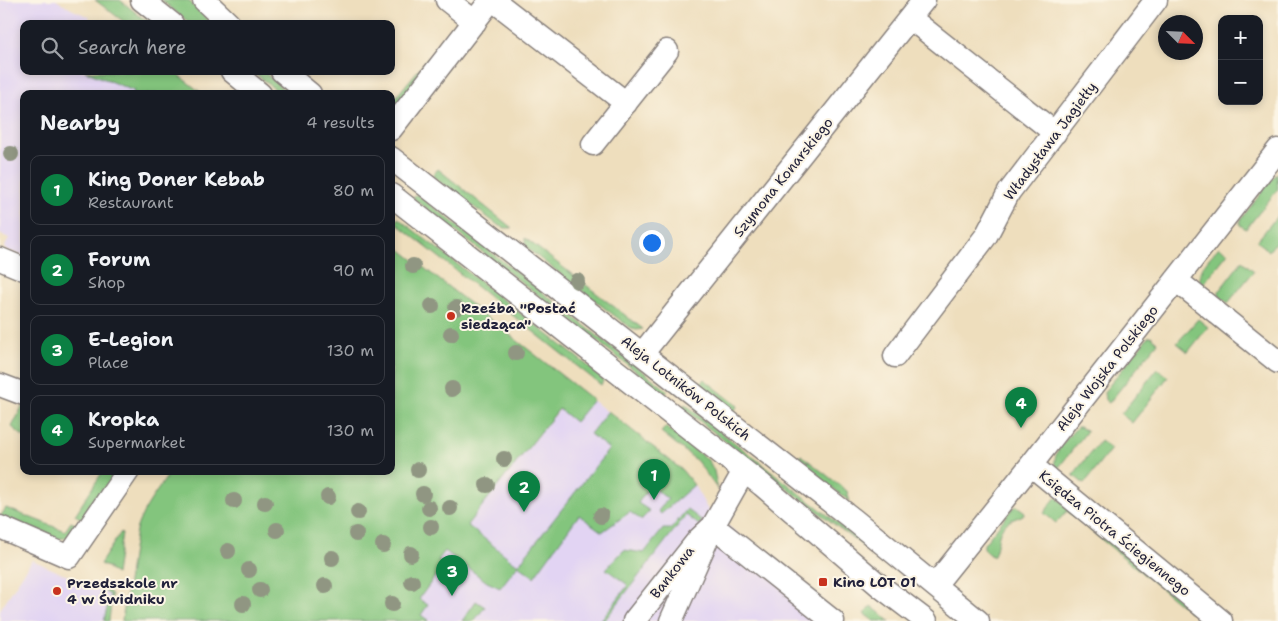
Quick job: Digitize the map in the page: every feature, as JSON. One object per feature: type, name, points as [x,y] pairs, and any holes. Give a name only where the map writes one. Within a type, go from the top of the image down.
[{"type":"street","points":[[142,0],[167,20]]},
{"type":"street","points":[[204,0],[225,20]]},
{"type":"street","points":[[447,0],[474,22]]},
{"type":"street","points":[[395,124],[492,0],[626,103]]},
{"type":"street","name":"Szymona Konarskiego","points":[[642,354],[924,0]]},
{"type":"street","name":"Władysława Jagiełły","points":[[895,356],[986,236],[1009,192],[1156,0]]},
{"type":"street","points":[[910,18],[1056,133]]},
{"type":"street","points":[[593,144],[667,51]]},
{"type":"street","points":[[237,75],[255,90]]},
{"type":"street","points":[[287,75],[305,90]]},
{"type":"street","name":"Aleja Wojska Polskiego","points":[[934,585],[1031,465],[1278,150]]},
{"type":"street","name":"Aleja Lotników Polskich","points":[[395,161],[847,514],[978,621]]},
{"type":"street","points":[[395,198],[744,471],[926,621]]},
{"type":"street","points":[[0,259],[20,267]]},
{"type":"street","points":[[1176,280],[1278,362]]},
{"type":"street","points":[[0,385],[20,392]]},
{"type":"street","name":"Księdza Piotra Ściegiennego","points":[[1031,465],[1221,621]]},
{"type":"street","name":"Bankowa","points":[[671,621],[713,526],[744,471]]},
{"type":"street","points":[[0,526],[69,557],[125,475]]},
{"type":"street","points":[[713,526],[833,621]]},
{"type":"street","name":"Bankowa","points":[[634,621],[698,540],[713,526]]},
{"type":"street","points":[[890,593],[912,582],[934,585]]},
{"type":"shaded area","points":[[0,0],[56,0],[90,17],[89,20],[20,20],[20,75],[95,75],[132,90],[20,90],[20,255],[4,249],[9,238],[0,234]]},
{"type":"shaded area","points":[[577,388],[682,470],[694,485],[708,510],[840,616],[842,621],[429,621],[421,615],[419,599],[444,565],[438,560]]},
{"type":"shaded area","name":"Przedszkole nr 4 w Świdniku","points":[[32,560],[110,595],[104,621],[0,621],[0,610]]},
{"type":"green space","points":[[95,0],[120,0],[145,20],[122,20]]},
{"type":"green space","points":[[161,0],[188,0],[208,20],[186,20]]},
{"type":"green space","points":[[428,58],[432,61],[395,107],[395,98]]},
{"type":"green space","points":[[95,75],[178,75],[198,90],[132,90]]},
{"type":"green space","points":[[257,75],[268,75],[284,90],[276,90]]},
{"type":"green space","points":[[438,169],[512,228],[498,225],[432,176]]},
{"type":"green space","points":[[1277,173],[1278,189],[1246,229],[1240,225],[1240,220]]},
{"type":"green space","points":[[417,194],[668,391],[665,394],[413,198]]},
{"type":"green space","points":[[1278,215],[1278,239],[1269,251],[1257,241]]},
{"type":"green space","points":[[398,218],[601,376],[603,381],[601,385],[397,224]]},
{"type":"green space","points":[[525,238],[643,329],[636,330],[628,326],[529,250],[525,244]]},
{"type":"green space","points":[[395,245],[593,400],[575,422],[559,409],[467,525],[518,565],[500,588],[487,582],[445,551],[438,560],[444,564],[419,599],[428,605],[421,615],[429,621],[122,621],[136,530],[156,492],[168,475],[395,475]]},
{"type":"green space","points":[[1219,247],[1228,253],[1201,287],[1201,270]]},
{"type":"green space","points":[[1242,261],[1254,271],[1228,303],[1219,296],[1219,291]]},
{"type":"green space","points":[[1198,319],[1208,327],[1188,352],[1177,343]]},
{"type":"green space","points":[[1151,336],[1158,342],[1109,403],[1105,400],[1104,392],[1148,337]]},
{"type":"green space","points":[[1157,369],[1168,377],[1132,423],[1121,414]]},
{"type":"green space","points":[[704,379],[738,406],[734,411],[699,385]]},
{"type":"green space","points":[[685,404],[893,566],[892,568],[770,477],[682,407]]},
{"type":"green space","points":[[20,411],[20,434],[12,427]]},
{"type":"green space","points":[[608,411],[682,470],[694,485],[661,514],[658,511],[668,499],[650,486],[638,503],[650,511],[641,520],[630,512],[602,532],[579,515],[534,577],[518,565],[609,449],[590,434]]},
{"type":"green space","points":[[666,427],[709,461],[714,471],[718,490],[697,461],[661,432]]},
{"type":"green space","points":[[1077,427],[1087,431],[1056,471],[1055,458],[1057,453]]},
{"type":"green space","points":[[1100,441],[1111,449],[1084,484],[1073,475]]},
{"type":"green space","points":[[801,455],[847,491],[850,502],[798,460]]},
{"type":"green space","points":[[100,475],[118,475],[85,521],[75,515]]},
{"type":"green space","points":[[1056,497],[1192,607],[1191,613],[1067,511],[1056,523],[1044,513]]},
{"type":"green space","points":[[1017,506],[1025,512],[1023,515],[1010,521],[1001,530],[993,557],[984,549],[984,544],[1012,509]]},
{"type":"green space","points":[[6,508],[65,531],[71,522],[81,527],[68,537],[52,538],[43,536],[0,517]]},
{"type":"green space","points":[[687,509],[702,521],[699,525],[686,515],[604,621],[601,621],[628,585],[606,569],[624,550],[644,553],[663,529],[671,529]]},
{"type":"green space","points":[[122,533],[116,574],[100,564]]},
{"type":"green space","points":[[106,587],[112,595],[109,621],[104,621],[110,595],[105,592]]},
{"type":"green space","points":[[476,601],[485,607],[474,621],[462,621]]},
{"type":"green space","points":[[871,606],[890,621],[874,621],[864,614]]},
{"type":"place","name":"Rzeźba \"Postać siedząca\"","points":[[451,316]]},
{"type":"place","name":"Kropka","points":[[1021,428]]},
{"type":"place","name":"King Doner Kebab","points":[[654,500]]},
{"type":"place","name":"Forum","points":[[524,512]]},
{"type":"place","name":"Kino LOT 01","points":[[823,582]]},
{"type":"place","name":"Przedszkole nr 4 w Świdniku","points":[[57,591]]},
{"type":"place","name":"E-Legion","points":[[452,596]]}]
